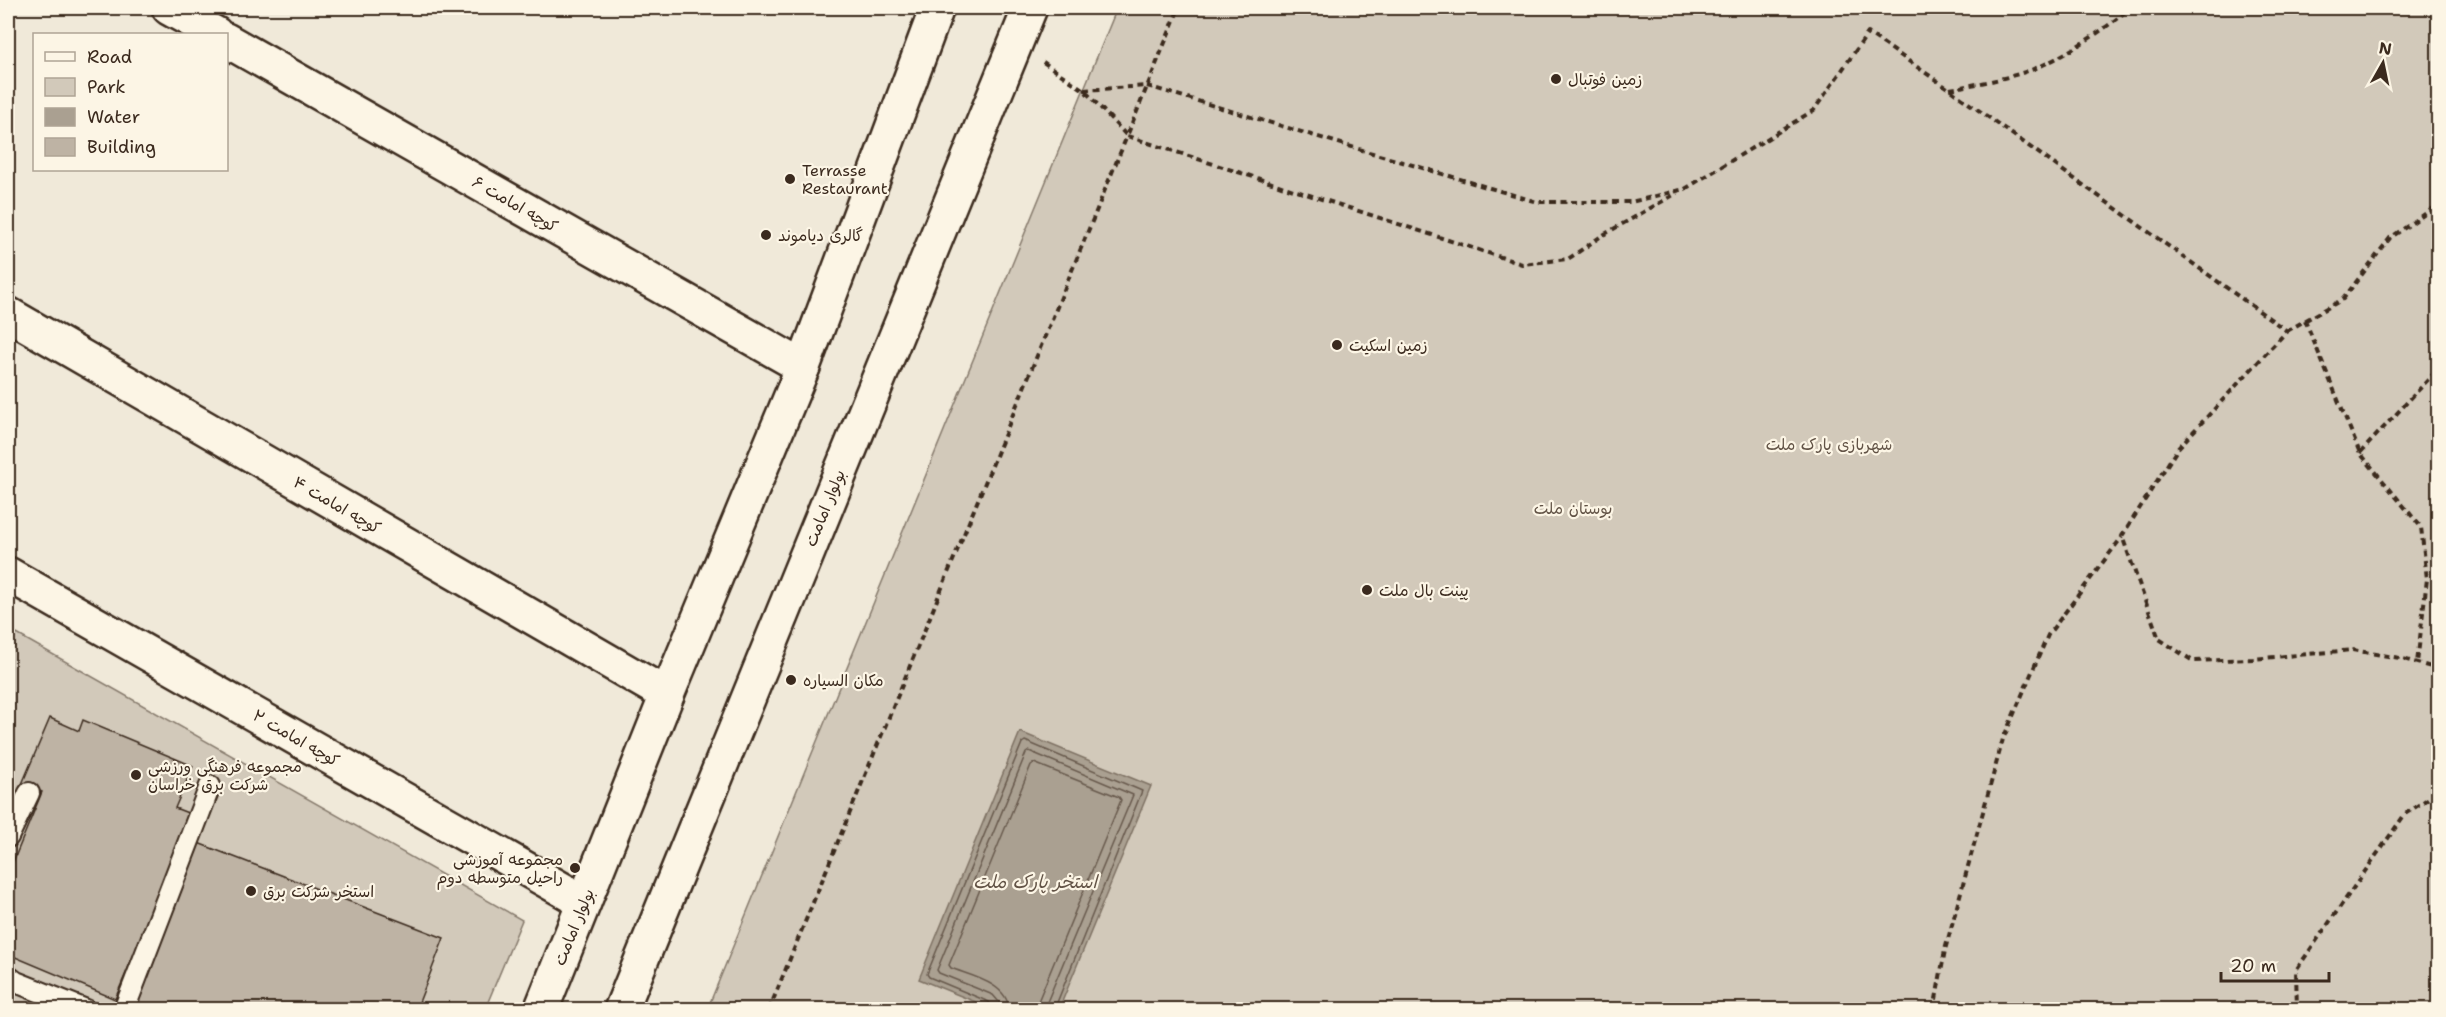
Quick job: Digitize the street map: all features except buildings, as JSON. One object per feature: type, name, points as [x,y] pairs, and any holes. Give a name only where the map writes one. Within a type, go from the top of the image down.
[{"type":"main road","points":[[169,8],[214,33]]},
{"type":"main road","name":"بولوار امامت","points":[[621,1010],[1030,8]]},
{"type":"main road","name":"بولوار امامت","points":[[541,1010],[667,695],[803,367],[928,11]]},
{"type":"main road","name":"کوچه امامت ۶","points":[[228,41],[803,367]]},
{"type":"main road","name":"کوچه امامت ۴","points":[[8,315],[667,695]]},
{"type":"main road","name":"کوچه امامت ۲","points":[[8,574],[584,902]]},
{"type":"lane","points":[[124,1010],[210,786]]},
{"type":"lane","points":[[8,837],[29,793]]},
{"type":"lane","points":[[8,976],[16,982],[86,1010]]},
{"type":"path","points":[[769,1010],[1179,8]]},
{"type":"path","points":[[1949,89],[2033,69],[2116,21],[2129,8]]},
{"type":"path","points":[[1015,44],[1084,90],[1127,136],[1522,264],[1568,259],[1603,235],[1685,189],[1814,110],[1868,33],[2288,331]]},
{"type":"path","points":[[1084,90],[1147,86],[1537,202],[1631,202],[1685,189]]},
{"type":"path","points":[[1935,1010],[1945,950],[2002,739],[2048,635],[2122,536],[2178,448],[2288,331],[2343,299],[2390,237],[2437,206],[2439,215]]},
{"type":"path","points":[[2305,320],[2360,453],[2421,527],[2427,579],[2417,663]]},
{"type":"path","points":[[2360,453],[2439,369]]},
{"type":"path","points":[[2122,536],[2160,639],[2193,661],[2253,659],[2352,650],[2439,669]]},
{"type":"path","points":[[2297,1010],[2296,970],[2405,814],[2439,792]]},
{"type":"green space","name":"بوستان ملت","points":[[1117,8],[2438,8],[2438,1009],[707,1010]]},
{"type":"green space","name":"مجموعه فرهنگی ورزشی شرکت برق خراسان","points":[[8,629],[522,920],[485,1009],[8,1009]]},
{"type":"water","name":"استخر پارک ملت","points":[[1020,732],[1151,786],[1059,1009],[993,1009],[919,979]]},
{"type":"place","name":"زمین فوتبال","points":[[1556,79]]},
{"type":"place","name":"Terrasse Restaurant","points":[[790,179]]},
{"type":"place","name":"گالری دیاموند","points":[[766,235]]},
{"type":"place","name":"زمین اسکیت","points":[[1337,345]]},
{"type":"place","name":"پینت بال ملت","points":[[1367,590]]},
{"type":"place","name":"مکان السیاره","points":[[791,680]]},
{"type":"place","name":"مجموعه فرهنگی ورزشی شرکت برق خراسان","points":[[136,775]]},
{"type":"place","name":"مجموعه آموزشی راحیل متوسطه دوم","points":[[575,868]]},
{"type":"place","name":"استخر شرکت برق","points":[[251,891]]},
{"type":"park label","name":"شهربازی پارک ملت","points":[[1829,444]]}]
